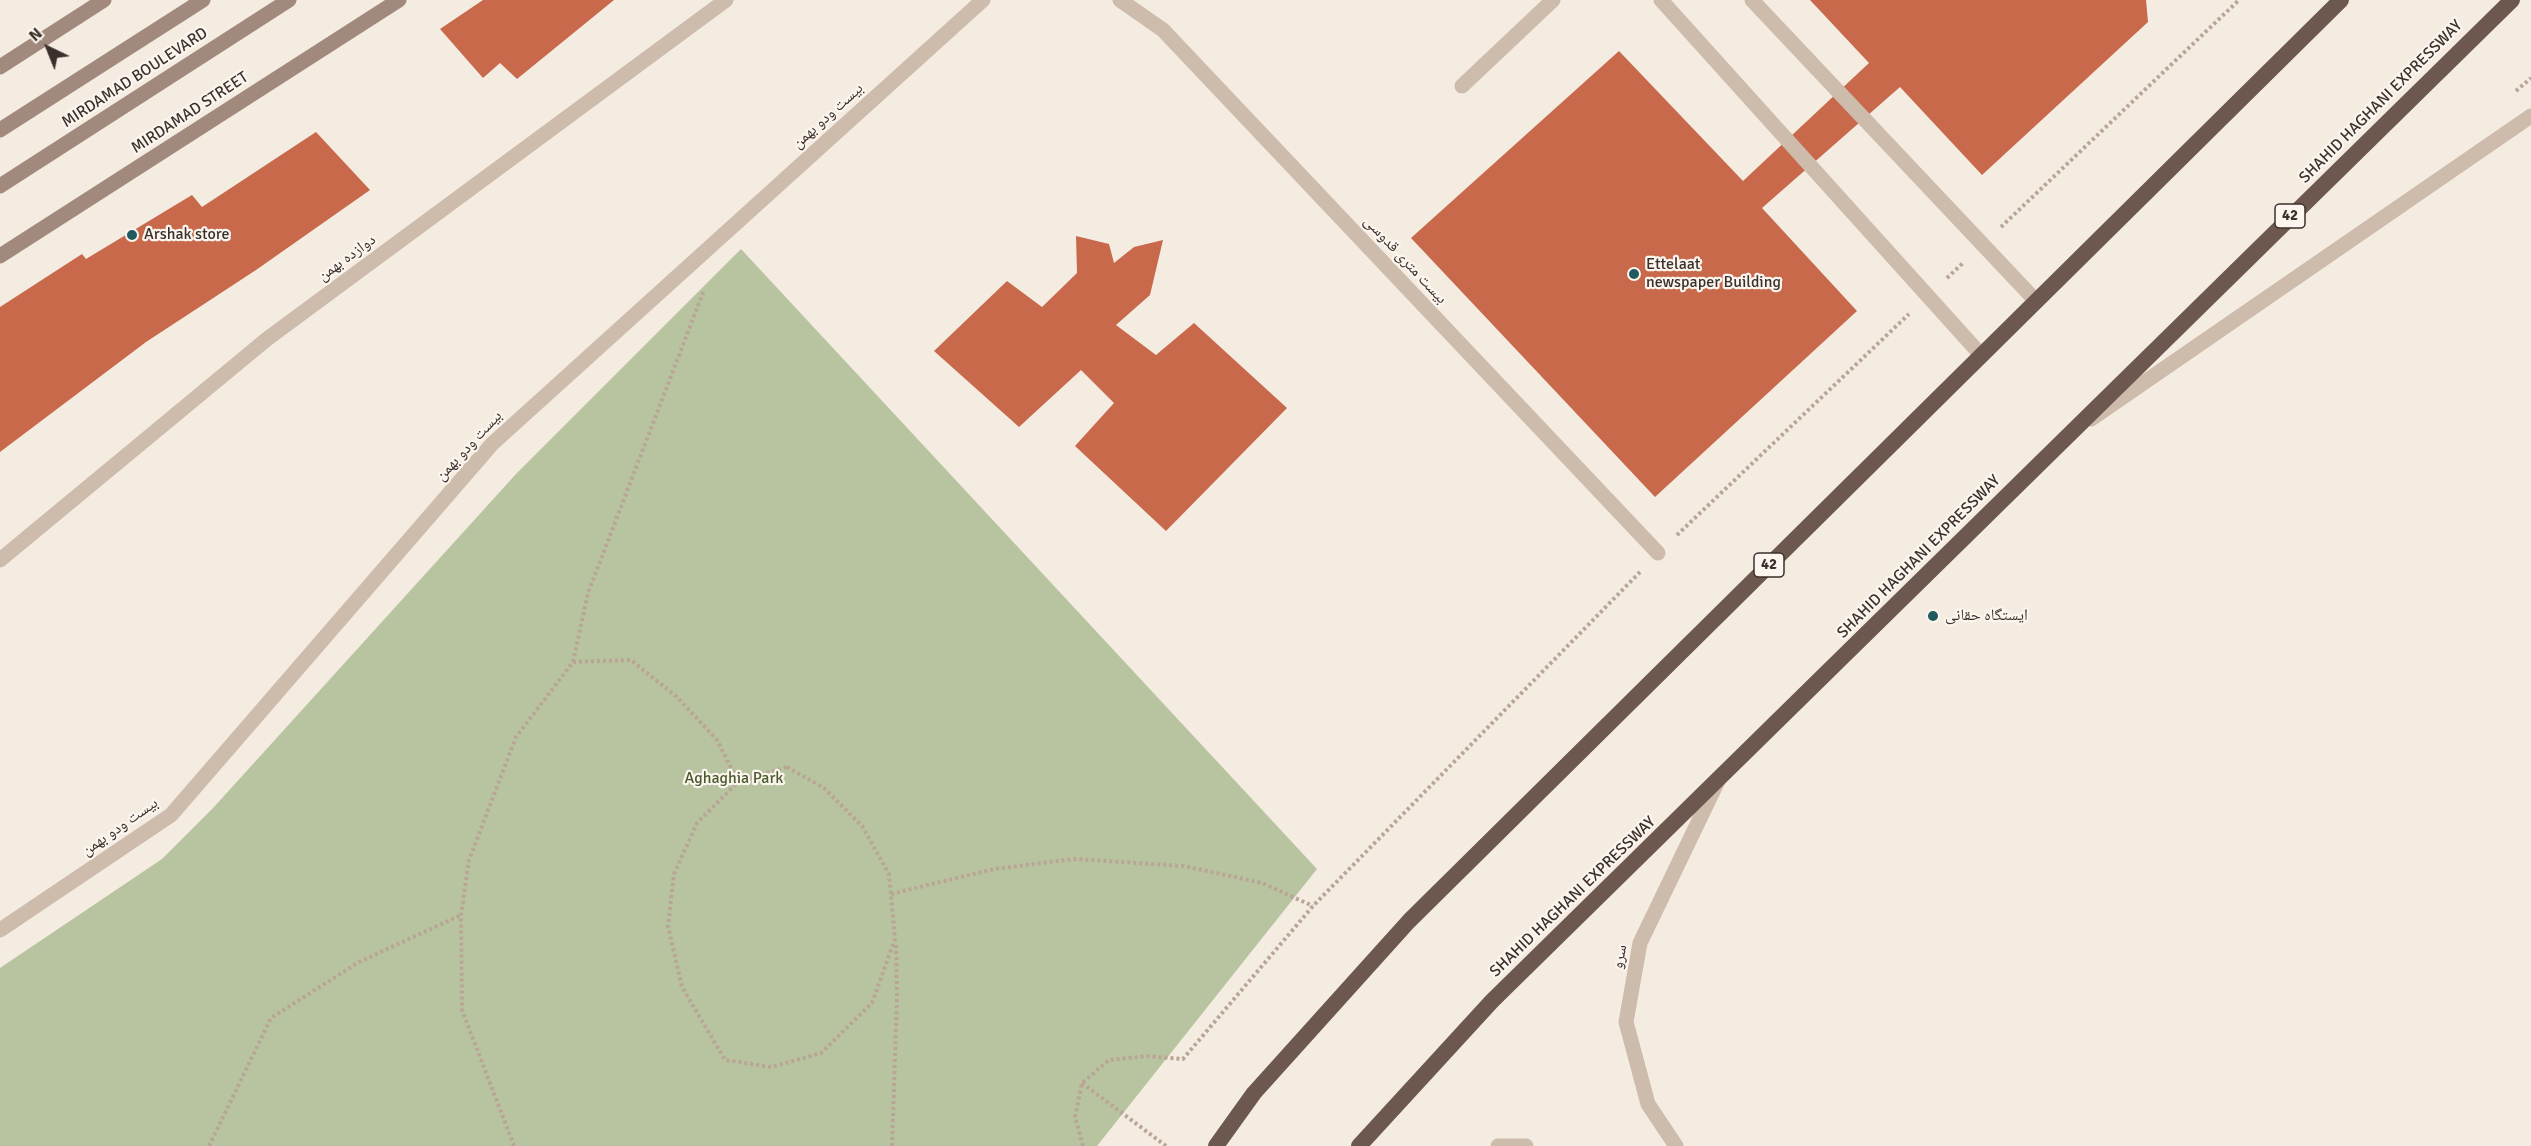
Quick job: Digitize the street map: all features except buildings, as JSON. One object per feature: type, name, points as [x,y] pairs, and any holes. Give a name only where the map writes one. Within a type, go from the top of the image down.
[{"type":"highway","name":"42","points":[[1216,1146],[1254,1093],[1409,921],[2341,0]]},
{"type":"highway","name":"SHAHID HAGHANI EXPRESSWAY","points":[[1359,1146],[1492,1001],[2512,0]]},
{"type":"main road","points":[[0,67],[104,0]]},
{"type":"main road","name":"MIRDAMAD BOULEVARD","points":[[0,130],[203,0]]},
{"type":"main road","name":"MIRDAMAD BOULEVARD","points":[[0,186],[289,0]]},
{"type":"main road","name":"MIRDAMAD STREET","points":[[0,256],[399,0]]},
{"type":"street","name":"دوازده بهمن","points":[[0,560],[267,339],[726,0]]},
{"type":"street","name":"بیست ودو بهمن","points":[[0,930],[171,814],[492,444],[983,0]]},
{"type":"street","name":"بیست متری قدوسی","points":[[1120,0],[1163,30],[1658,553]]},
{"type":"street","points":[[1462,86],[1553,0]]},
{"type":"street","points":[[1661,0],[1981,355]]},
{"type":"street","points":[[1752,0],[2036,301]]},
{"type":"street","points":[[2070,434],[2277,294],[2531,116]]},
{"type":"street","name":"سرو","points":[[1676,1146],[1648,1104],[1626,1022],[1640,943],[1719,780]]},
{"type":"street","points":[[1498,1146],[1526,1146]]},
{"type":"path","points":[[514,1146],[462,1010],[461,915],[469,860],[516,737],[573,662],[588,592],[705,289]]},
{"type":"path","points":[[1083,1146],[1075,1117],[1082,1083],[1109,1060],[1148,1056],[1183,1059],[1313,906],[1658,553]]},
{"type":"path","points":[[573,662],[631,660],[677,698],[717,740],[738,782]]},
{"type":"path","points":[[892,1146],[897,998],[895,939],[891,894],[889,874],[862,826],[824,788],[787,767],[738,782],[697,823],[674,874],[668,926],[682,987],[725,1060],[772,1067],[820,1053],[872,1003],[895,939]]},
{"type":"path","points":[[891,894],[994,869],[1074,859],[1184,866],[1262,883],[1313,906]]},
{"type":"path","points":[[208,1146],[271,1018],[359,962],[461,915]]},
{"type":"path","points":[[1082,1083],[1166,1146]]},
{"type":"green space","name":"Aghaghia Park","points":[[741,249],[1317,869],[1097,1146],[0,1146],[0,968],[162,859],[214,807],[516,474]]},
{"type":"place","name":"Arshak store","points":[[132,235]]},
{"type":"place","name":"Ettelaat newspaper Building","points":[[1634,274]]},
{"type":"place","name":"ایستگاه حقانی","points":[[1933,616]]}]
